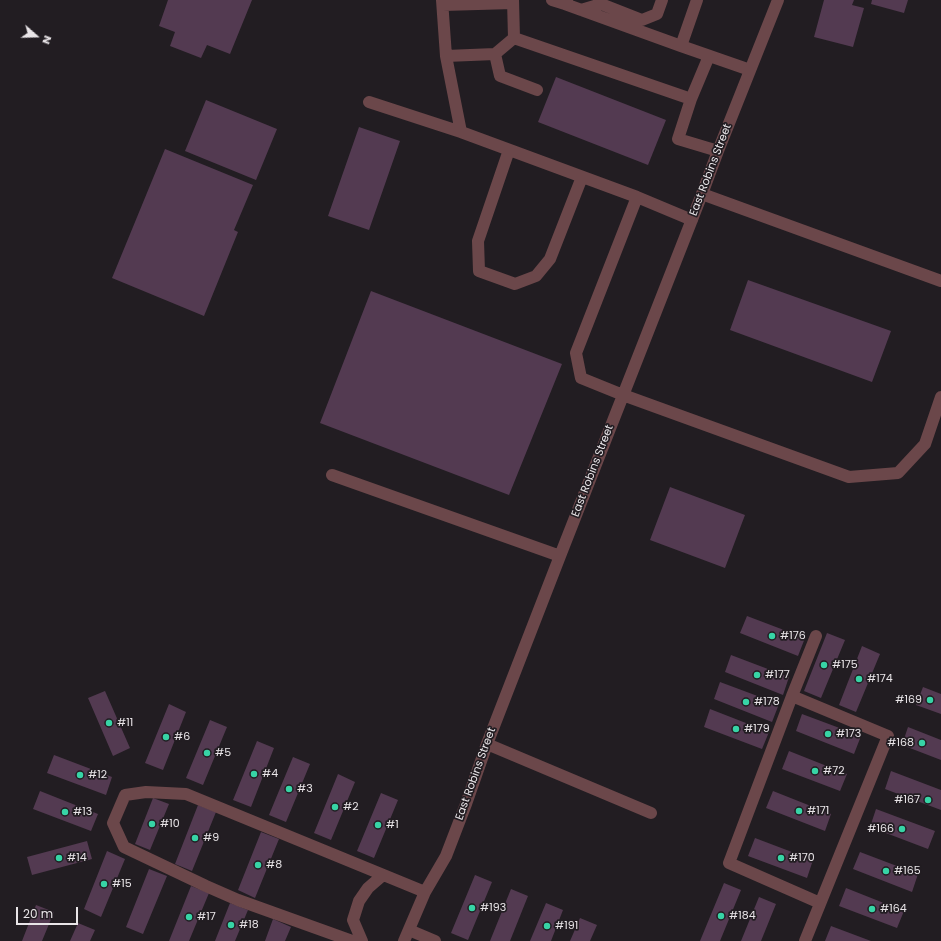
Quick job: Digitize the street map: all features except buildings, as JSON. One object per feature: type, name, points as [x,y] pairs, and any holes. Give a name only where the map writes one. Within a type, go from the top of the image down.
[{"type":"street","points":[[552,0],[566,2],[581,10],[750,70]]},
{"type":"street","points":[[581,10],[601,4],[642,20],[657,14],[662,0]]},
{"type":"street","points":[[681,46],[697,0]]},
{"type":"street","name":"East Robins Street","points":[[407,936],[425,892],[446,856],[487,744],[776,1]]},
{"type":"street","points":[[461,132],[446,56],[443,2],[513,2],[514,38]]},
{"type":"street","points":[[446,56],[495,54],[514,38]]},
{"type":"street","points":[[514,38],[691,99]]},
{"type":"street","points":[[495,54],[500,76],[537,90]]},
{"type":"street","points":[[709,56],[691,99],[678,138],[718,151]]},
{"type":"street","points":[[369,102],[461,132],[638,197],[692,220]]},
{"type":"street","points":[[509,150],[478,241],[479,271],[515,284],[536,276],[550,259],[582,177]]},
{"type":"street","points":[[702,194],[941,281]]},
{"type":"street","points":[[638,197],[576,353],[581,378],[623,395],[849,476],[898,473],[925,444],[941,397]]},
{"type":"street","points":[[332,475],[560,556]]},
{"type":"street","points":[[816,636],[729,863],[820,903]]},
{"type":"street","points":[[792,696],[888,736],[805,941]]},
{"type":"street","points":[[487,744],[651,813]]},
{"type":"street","points":[[352,941],[238,900],[124,847],[113,823],[125,795],[146,792],[186,794],[425,892]]},
{"type":"street","points":[[362,941],[353,920],[360,901],[368,888],[383,875]]},
{"type":"street","points":[[407,936],[435,941]]},
{"type":"place","name":"#176","points":[[772,636]]},
{"type":"place","name":"#175","points":[[824,665]]},
{"type":"place","name":"#177","points":[[757,675]]},
{"type":"place","name":"#174","points":[[859,679]]},
{"type":"place","name":"#169","points":[[930,700]]},
{"type":"place","name":"#178","points":[[746,702]]},
{"type":"place","name":"#11","points":[[109,723]]},
{"type":"place","name":"#179","points":[[736,729]]},
{"type":"place","name":"#173","points":[[828,734]]},
{"type":"place","name":"#6","points":[[166,737]]},
{"type":"place","name":"#168","points":[[922,743]]},
{"type":"place","name":"#5","points":[[207,753]]},
{"type":"place","name":"#72","points":[[815,771]]},
{"type":"place","name":"#4","points":[[254,774]]},
{"type":"place","name":"#12","points":[[80,775]]},
{"type":"place","name":"#3","points":[[289,789]]},
{"type":"place","name":"#167","points":[[928,800]]},
{"type":"place","name":"#2","points":[[335,807]]},
{"type":"place","name":"#171","points":[[799,811]]},
{"type":"place","name":"#13","points":[[65,812]]},
{"type":"place","name":"#10","points":[[152,824]]},
{"type":"place","name":"#1","points":[[378,825]]},
{"type":"place","name":"#166","points":[[902,829]]},
{"type":"place","name":"#9","points":[[195,838]]},
{"type":"place","name":"#14","points":[[59,858]]},
{"type":"place","name":"#170","points":[[781,858]]},
{"type":"place","name":"#8","points":[[258,865]]},
{"type":"place","name":"#165","points":[[886,871]]},
{"type":"place","name":"#15","points":[[104,884]]},
{"type":"place","name":"#193","points":[[472,908]]},
{"type":"place","name":"#164","points":[[872,909]]},
{"type":"place","name":"#184","points":[[721,916]]},
{"type":"place","name":"#17","points":[[189,917]]},
{"type":"place","name":"#18","points":[[231,925]]},
{"type":"place","name":"#191","points":[[547,926]]}]
